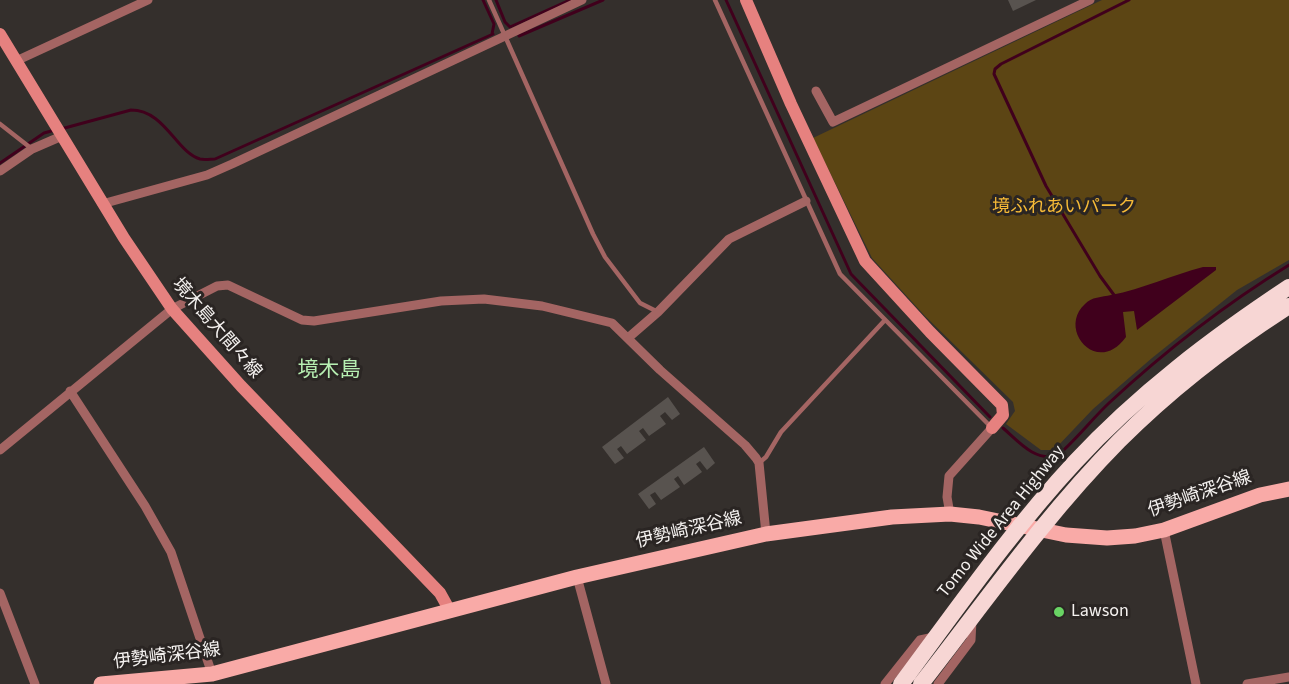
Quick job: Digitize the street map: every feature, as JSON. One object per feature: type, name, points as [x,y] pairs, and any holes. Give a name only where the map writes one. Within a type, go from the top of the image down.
[{"type":"highway","name":"Tomo Wide Area Highway","points":[[901,684],[1020,526],[1076,460],[1151,389],[1200,350],[1289,287]]},
{"type":"highway","name":"Tomo Wide Area Highway","points":[[921,684],[1009,568],[1119,441],[1165,398],[1222,352],[1289,306]]},
{"type":"main road","points":[[746,0],[851,236],[865,261],[930,332],[1002,405],[1003,415],[992,428]]},
{"type":"main road","name":"境木島大間々線","points":[[0,34],[102,204],[172,309],[241,386],[440,593],[450,611]]},
{"type":"main road","name":"伊勢崎深谷線","points":[[101,684],[208,678],[577,577],[766,534],[892,517],[950,514],[1066,536],[1107,538],[1135,536],[1164,530],[1260,495],[1289,489]]},
{"type":"street","points":[[16,61],[148,0]]},
{"type":"street","points":[[102,204],[207,175],[582,0]]},
{"type":"street","points":[[816,91],[833,122],[1090,0]]},
{"type":"street","points":[[0,171],[32,149],[62,136]]},
{"type":"street","points":[[628,338],[658,312],[729,238],[806,201]]},
{"type":"street","points":[[0,450],[172,309],[223,284],[241,290],[302,320],[314,321],[441,301],[484,299],[542,306],[612,323],[660,370],[745,445],[759,463],[766,534]]},
{"type":"street","points":[[70,391],[145,506],[171,552],[208,678]]},
{"type":"street","points":[[950,514],[947,497],[949,476],[992,428]]},
{"type":"street","points":[[1164,530],[1196,684]]},
{"type":"street","points":[[577,577],[606,684]]},
{"type":"street","points":[[0,593],[35,684]]},
{"type":"street","points":[[938,684],[971,640],[972,618]]},
{"type":"street","points":[[885,684],[920,640],[936,637]]},
{"type":"street","points":[[1247,684],[1289,677]]},
{"type":"lane","points":[[489,0],[583,213],[605,257],[640,303],[658,312]]},
{"type":"lane","points":[[715,0],[840,274],[992,428]]},
{"type":"lane","points":[[0,124],[32,149]]},
{"type":"lane","points":[[759,463],[766,457],[781,432],[885,320]]},
{"type":"green space","name":"境ふれあいパーク","points":[[1102,0],[1289,0],[1289,260],[1237,290],[1152,358],[1093,409],[1054,450],[1041,450],[1006,424],[1015,411],[1013,402],[925,316],[872,258],[813,138]]},
{"type":"shaded area","points":[[1203,267],[1216,267],[1216,270],[1137,330],[1134,311],[1123,312],[1126,337],[1115,348],[1103,352],[1093,351],[1084,345],[1078,336],[1076,325],[1078,314],[1090,300],[1135,289]]},
{"type":"building","points":[[1008,0],[1036,0],[1013,11]]},
{"type":"building","points":[[668,397],[680,414],[672,420],[665,412],[660,416],[666,424],[649,436],[643,428],[639,431],[646,440],[627,454],[621,446],[617,449],[624,458],[615,464],[602,447]]},
{"type":"building","points":[[704,447],[715,463],[707,470],[700,461],[696,464],[702,472],[684,485],[678,476],[674,479],[680,487],[661,500],[655,492],[650,495],[656,504],[649,509],[638,494]]},
{"type":"waterway","points":[[483,0],[494,24],[492,34]]},
{"type":"waterway","points":[[496,0],[505,22],[510,27],[570,0]]},
{"type":"waterway","points":[[519,36],[603,0]]},
{"type":"waterway","points":[[726,0],[851,274],[990,417]]},
{"type":"waterway","points":[[1114,295],[1100,276],[1046,186],[994,74],[995,69],[1001,64],[1129,0]]},
{"type":"waterway","points":[[61,129],[131,110],[143,112],[161,124],[192,155],[202,159],[215,159],[493,34]]},
{"type":"waterway","points":[[0,163],[44,133],[55,130]]},
{"type":"waterway","points":[[1003,428],[1034,453],[1041,456],[1057,456],[1109,403],[1173,347],[1241,296],[1289,265]]},
{"type":"place","name":"Lawson","points":[[1059,612]]},
{"type":"district","name":"境木島","points":[[329,371]]}]
